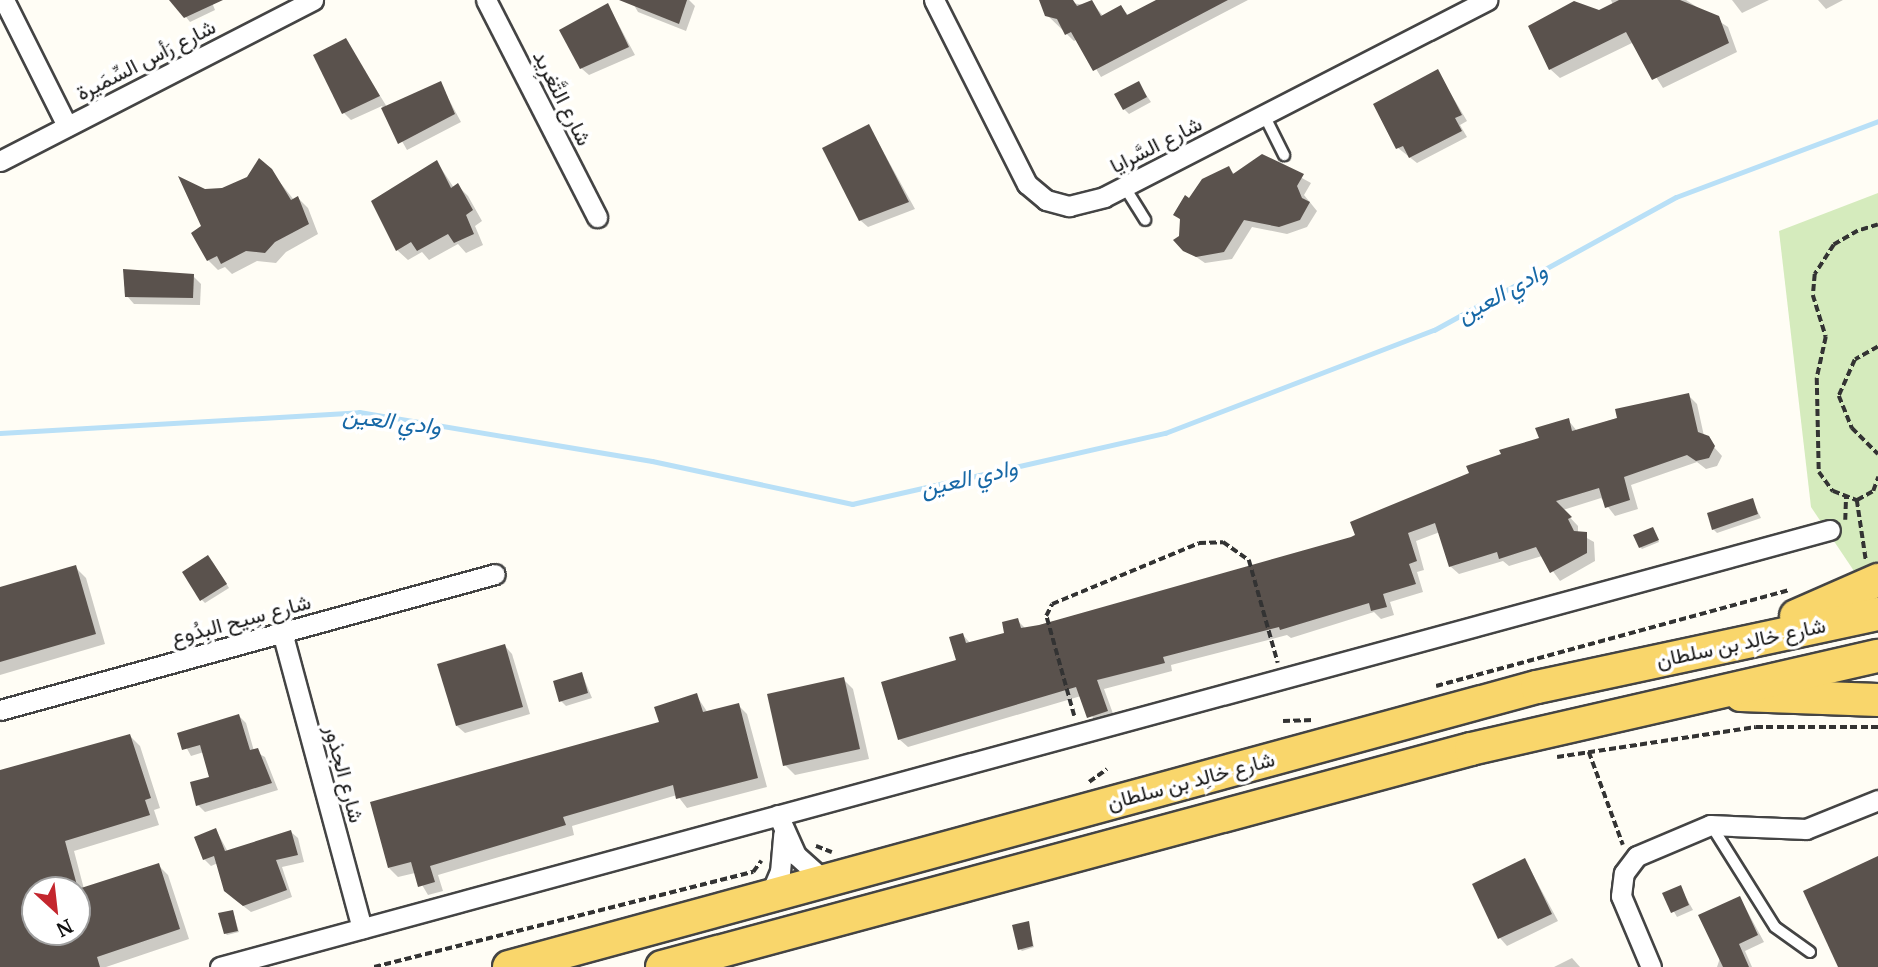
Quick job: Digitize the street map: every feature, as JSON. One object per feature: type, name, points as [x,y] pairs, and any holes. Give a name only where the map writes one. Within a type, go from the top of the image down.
[{"type":"main road","points":[[1717,647],[1867,571]]},
{"type":"main road","name":"شارع خالِد بن سلطان","points":[[509,967],[1537,687],[1878,614]]},
{"type":"main road","name":"شارع خالِد بن سلطان","points":[[662,967],[1323,787],[1716,690],[1878,656]]},
{"type":"main road","points":[[1716,690],[1759,697],[1878,700]]},
{"type":"street","points":[[4,0],[67,126]]},
{"type":"street","name":"شارع رَأس السِّمَيرة","points":[[0,161],[313,0]]},
{"type":"street","name":"شارع التَّغرِيد","points":[[486,0],[597,217]]},
{"type":"street","name":"شارع السَّرايا","points":[[934,0],[1021,173],[1036,193],[1057,205],[1081,206],[1264,115],[1453,8],[1487,0]]},
{"type":"street","points":[[220,967],[362,928],[780,824],[1079,734],[1830,530]]},
{"type":"street","name":"شارع سِيح البِدُوع","points":[[0,710],[495,574]]},
{"type":"street","name":"شارع الجذور","points":[[282,632],[362,928]]},
{"type":"street","points":[[1651,967],[1620,896],[1629,864],[1646,850],[1710,825],[1806,829],[1878,800]]},
{"type":"street","points":[[780,824],[804,864],[824,880]]},
{"type":"street","points":[[770,895],[780,872],[780,824]]},
{"type":"lane","points":[[1264,115],[1284,155]]},
{"type":"lane","points":[[1124,186],[1145,220]]},
{"type":"lane","points":[[1710,825],[1775,927],[1810,952]]},
{"type":"path","points":[[1878,225],[1858,231],[1835,246],[1820,264],[1813,285],[1815,307],[1826,337],[1817,378],[1819,472],[1833,491],[1857,500],[1873,491],[1878,477]]},
{"type":"path","points":[[1878,347],[1855,360],[1839,396],[1852,428],[1878,454]]},
{"type":"path","points":[[1857,500],[1867,571]]},
{"type":"path","points":[[1079,734],[1048,610],[1057,600],[1199,543],[1223,542],[1249,560],[1283,678]]},
{"type":"path","points":[[1867,571],[1878,559]]},
{"type":"path","points":[[1424,690],[1794,589]]},
{"type":"path","points":[[1283,721],[1321,720]]},
{"type":"path","points":[[1548,759],[1756,727],[1878,727]]},
{"type":"path","points":[[1589,752],[1629,864]]},
{"type":"path","points":[[374,967],[753,872],[761,861]]},
{"type":"green space","points":[[1878,193],[1878,563],[1856,574],[1811,507],[1779,231]]},
{"type":"building","points":[[169,0],[223,0],[184,18]]},
{"type":"building","points":[[619,0],[687,0],[679,24]]},
{"type":"building","points":[[1039,0],[1073,0],[1077,6],[1092,0],[1101,16],[1121,5],[1127,15],[1156,0],[1228,0],[1093,71],[1071,32],[1065,35],[1057,19],[1045,16]]},
{"type":"building","points":[[1619,0],[1680,0],[1719,16],[1729,43],[1652,80],[1626,32],[1549,70],[1528,26],[1574,1],[1599,10]]},
{"type":"building","points":[[608,3],[629,47],[580,69],[559,30]]},
{"type":"building","points":[[346,38],[380,96],[342,114],[313,55]]},
{"type":"building","points":[[1438,69],[1462,115],[1455,118],[1462,131],[1409,158],[1403,146],[1396,149],[1373,104]]},
{"type":"building","points":[[441,81],[455,114],[398,144],[381,108]]},
{"type":"building","points":[[1139,81],[1147,97],[1123,110],[1114,94]]},
{"type":"building","points":[[869,124],[909,202],[859,221],[822,148]]},
{"type":"building","points":[[1262,154],[1304,174],[1297,186],[1302,198],[1310,202],[1300,220],[1279,227],[1244,220],[1224,252],[1196,257],[1183,251],[1173,240],[1179,236],[1180,219],[1173,215],[1185,195],[1189,198],[1202,179],[1229,166],[1233,174]]},
{"type":"building","points":[[259,158],[272,169],[291,200],[298,196],[309,224],[275,242],[265,253],[246,251],[221,264],[217,256],[207,261],[191,233],[201,226],[178,176],[205,189],[222,188],[247,177]]},
{"type":"building","points":[[437,160],[451,188],[458,183],[473,210],[466,215],[474,234],[454,243],[448,234],[417,251],[411,242],[396,251],[371,201]]},
{"type":"building","points":[[123,269],[194,274],[193,298],[125,297]]},
{"type":"building","points":[[1689,393],[1698,432],[1709,436],[1715,446],[1709,458],[1696,461],[1687,455],[1624,477],[1630,500],[1605,508],[1599,488],[1556,501],[1572,517],[1568,519],[1574,531],[1587,532],[1587,553],[1550,573],[1536,547],[1499,559],[1497,552],[1449,567],[1435,523],[1408,533],[1417,561],[1409,564],[1416,584],[1383,594],[1387,607],[1371,611],[1369,603],[1280,630],[1279,627],[1163,657],[1165,663],[1097,680],[1108,711],[1087,718],[1076,687],[898,740],[881,682],[956,660],[949,637],[963,633],[966,643],[1004,633],[1002,622],[1018,618],[1021,628],[1039,625],[1351,537],[1355,535],[1350,522],[1469,473],[1466,466],[1501,454],[1499,450],[1539,438],[1535,428],[1569,418],[1572,431],[1617,418],[1615,409]]},
{"type":"building","points":[[1753,498],[1758,514],[1712,530],[1707,513]]},
{"type":"building","points":[[1653,527],[1659,540],[1639,548],[1633,535]]},
{"type":"building","points":[[208,555],[227,584],[200,601],[182,572]]},
{"type":"building","points":[[76,565],[96,634],[0,662],[0,587]]},
{"type":"building","points":[[505,644],[523,707],[456,726],[437,664]]},
{"type":"building","points":[[582,672],[588,693],[559,702],[553,681]]},
{"type":"building","points":[[844,677],[860,749],[783,766],[767,694]]},
{"type":"building","points":[[697,693],[703,712],[739,703],[758,778],[676,799],[673,785],[563,817],[566,825],[430,866],[435,882],[418,887],[411,862],[388,868],[370,802],[659,722],[654,707]]},
{"type":"building","points":[[239,714],[250,750],[258,748],[272,783],[196,806],[190,782],[209,777],[200,745],[182,750],[177,733]]},
{"type":"building","points":[[130,734],[151,798],[145,800],[150,815],[65,841],[74,876],[21,876],[21,946],[91,946],[91,885],[159,863],[180,929],[97,957],[100,967],[0,967],[0,770]]},
{"type":"building","points":[[216,828],[225,851],[291,830],[298,855],[276,860],[287,890],[243,906],[224,891],[214,856],[203,860],[194,837]]},
{"type":"building","points":[[1878,856],[1878,967],[1838,967],[1803,891]]},
{"type":"building","points":[[1525,858],[1552,914],[1498,939],[1472,884]]},
{"type":"building","points":[[1681,885],[1689,905],[1671,913],[1662,893]]},
{"type":"building","points":[[1740,896],[1758,935],[1739,944],[1749,967],[1723,967],[1698,915]]},
{"type":"building","points":[[233,910],[238,931],[224,934],[218,913]]},
{"type":"building","points":[[1029,921],[1033,946],[1018,950],[1012,925]]},
{"type":"waterway","name":"وادي العين","points":[[0,433],[359,412],[652,461],[852,504],[1165,433],[1434,330],[1676,197],[1878,121]]}]
